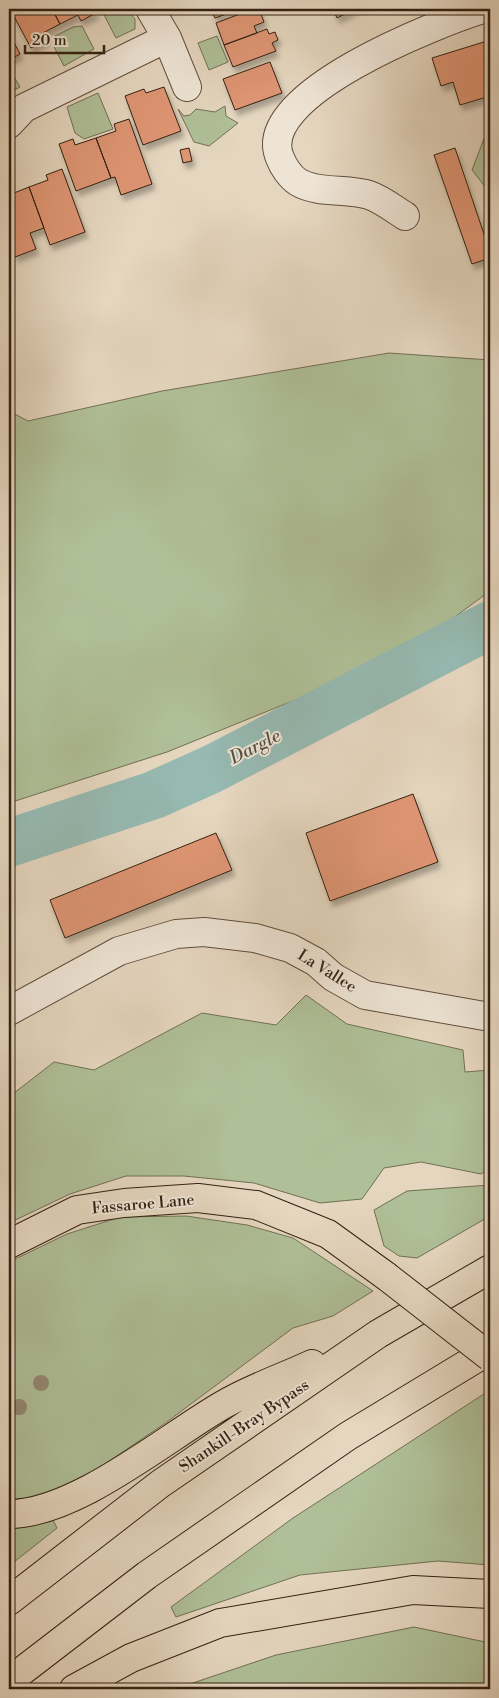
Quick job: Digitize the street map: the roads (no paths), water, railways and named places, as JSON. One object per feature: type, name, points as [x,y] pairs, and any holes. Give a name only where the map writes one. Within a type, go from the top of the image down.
[{"type":"main road","name":"Fassaroe Lane","points":[[9,1244],[77,1210],[124,1202],[198,1198],[256,1205],[328,1234],[386,1276],[490,1357]]},
{"type":"main road","name":"Shankill-Bray Bypass","points":[[9,1601],[160,1484],[378,1334],[490,1269]]},
{"type":"main road","points":[[9,1514],[27,1514],[47,1508],[89,1490],[223,1404],[378,1334]]},
{"type":"main road","points":[[9,1681],[147,1574],[348,1436],[490,1350]]},
{"type":"main road","points":[[74,1689],[131,1658],[220,1623],[413,1590],[490,1594]]},
{"type":"street","points":[[150,9],[167,38],[187,87]]},
{"type":"street","points":[[405,216],[370,195],[298,182],[280,160],[276,137],[280,126],[297,106],[320,86],[391,45],[444,21],[483,9]]},
{"type":"street","points":[[9,124],[24,108],[88,75],[167,38]]},
{"type":"street","name":"La Vallee","points":[[9,1011],[119,951],[176,934],[204,932],[255,938],[290,948],[310,958],[341,982],[365,995],[486,1017]]},
{"type":"waterway","name":"Dargle","points":[[9,843],[154,795],[212,769],[490,625]]}]
